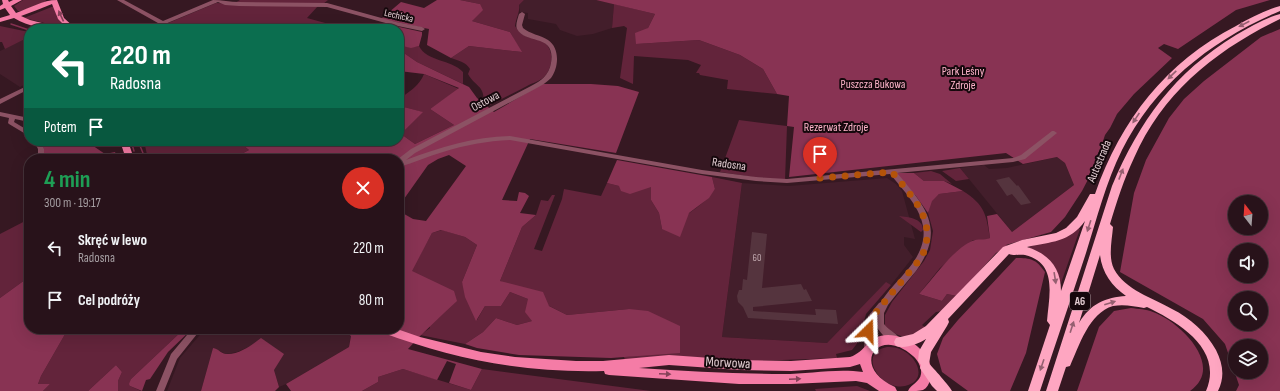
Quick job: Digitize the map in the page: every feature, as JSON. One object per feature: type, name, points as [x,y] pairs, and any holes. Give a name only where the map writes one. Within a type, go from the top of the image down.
[{"type":"highway","name":"Autostrada","points":[[1034,391],[1106,176],[1117,151],[1136,117],[1158,89],[1191,58],[1230,32],[1280,8]]},
{"type":"highway","name":"A6","points":[[1052,391],[1108,211],[1124,167],[1142,131],[1167,97],[1198,66],[1232,41],[1280,16]]},
{"type":"highway","points":[[900,342],[920,338],[930,330],[949,312],[1007,250],[1069,232],[1084,214],[1106,176]]},
{"type":"highway","points":[[1108,211],[1106,254],[1109,269],[1115,279],[1123,286],[1140,298],[1158,306],[1188,325],[1208,348],[1214,358],[1217,373],[1216,382],[1212,391]]},
{"type":"highway","points":[[1001,256],[1016,250],[1026,251],[1044,260],[1053,268],[1056,283],[1051,339]]},
{"type":"highway","points":[[1052,391],[1085,324],[1095,310],[1106,303],[1119,300],[1135,301],[1158,306]]},
{"type":"highway","points":[[946,391],[936,382],[925,365],[925,350],[949,312]]},
{"type":"main road","points":[[0,8],[6,3],[19,0]]},
{"type":"main road","points":[[0,20],[15,16],[54,0],[61,17],[67,24]]},
{"type":"main road","points":[[6,3],[15,16],[39,24]]},
{"type":"main road","name":"Morwowa","points":[[398,334],[420,342],[468,354],[516,362],[750,379],[858,376],[870,379],[879,386],[891,391]]},
{"type":"main road","name":"Morwowa","points":[[576,366],[603,366],[669,360],[740,365],[791,366],[850,362],[860,359],[872,346],[880,341],[888,340],[900,342]]},
{"type":"main road","points":[[900,342],[914,349],[925,365],[925,382],[921,387],[914,391]]},
{"type":"main road","points":[[867,352],[866,367],[871,377],[879,386]]},
{"type":"street","points":[[120,0],[163,23],[217,0]]},
{"type":"street","name":"Lechicka","points":[[217,0],[239,4],[327,5],[395,24]]},
{"type":"street","points":[[327,5],[332,0]]},
{"type":"street","name":"Ostowa","points":[[404,158],[413,151],[542,82],[550,74],[554,59],[553,48],[548,42],[522,31],[519,25],[522,14]]},
{"type":"street","name":"Lechicka","points":[[404,26],[422,29]]},
{"type":"street","points":[[0,102],[24,90]]},
{"type":"street","points":[[0,114],[12,118],[24,119]]},
{"type":"street","points":[[12,118],[11,123],[24,131]]},
{"type":"street","name":"Radosna","points":[[404,163],[459,145],[501,138],[519,139],[702,172],[766,180],[787,181],[1014,160],[1023,157],[1054,133]]},
{"type":"street","points":[[867,352],[869,322],[921,258],[926,248],[928,232],[921,209],[892,172]]},
{"type":"street","points":[[889,298],[881,312],[880,323],[885,332],[900,342]]},
{"type":"street","points":[[160,391],[174,357],[193,334]]},
{"type":"shaded area","points":[[23,0],[46,0],[45,2],[22,11],[18,11],[14,6]]},
{"type":"shaded area","points":[[240,0],[328,0],[323,4],[235,3]]},
{"type":"shaded area","points":[[460,0],[524,0],[519,5],[515,26],[523,35],[542,41],[549,48],[551,52],[551,61],[549,71],[546,75],[539,81],[488,106],[484,103],[483,92],[468,74],[470,69],[462,62],[451,58],[469,46],[521,52],[510,32],[472,21],[480,4]]},
{"type":"shaded area","points":[[524,0],[596,0],[614,4],[612,28],[593,34],[577,36],[560,30],[556,24],[528,19],[528,13],[520,12],[519,5]]},
{"type":"shaded area","points":[[216,3],[318,6],[307,18],[329,24],[241,24],[166,24]]},
{"type":"shaded area","points":[[614,4],[655,14],[648,28],[636,44],[699,40],[740,55],[763,69],[777,94],[727,89],[728,80],[696,73],[701,65],[688,60],[634,56],[633,84],[620,78],[627,28],[624,26],[612,28]]},
{"type":"shaded area","points":[[54,6],[57,17],[62,24],[49,24],[24,18]]},
{"type":"shaded area","points":[[0,26],[24,31],[24,40],[5,49],[2,42],[0,42]]},
{"type":"shaded area","points":[[24,39],[24,85],[20,87],[0,74],[0,51]]},
{"type":"shaded area","points":[[404,46],[419,46],[433,58],[458,68],[463,72],[463,84],[417,62],[404,53]]},
{"type":"shaded area","points":[[424,74],[459,89],[430,109],[454,125],[415,144],[404,136],[404,131],[422,112],[404,107],[404,95],[417,85]]},
{"type":"shaded area","points":[[739,120],[787,126],[785,180],[720,172]]},
{"type":"shaded area","points":[[145,146],[244,146],[249,150],[241,154],[147,154]]},
{"type":"shaded area","points":[[1057,157],[1065,163],[1074,185],[1012,232],[960,168],[984,165],[989,169],[1007,168]]},
{"type":"shaded area","points":[[960,168],[969,179],[956,181],[942,171]]},
{"type":"shaded area","points":[[931,171],[940,174],[952,184],[944,181],[924,181],[914,173]]},
{"type":"shaded area","points":[[712,177],[742,183],[722,337],[827,343],[886,282],[891,285],[866,314],[859,341],[852,350],[836,354],[837,358],[758,361],[690,357],[625,360],[624,357],[649,354],[629,309],[567,315],[500,281],[522,227],[536,215],[541,200],[548,201],[552,195],[555,195],[534,249],[542,251],[562,199],[564,189],[601,196],[607,183],[619,186],[651,187],[651,200],[659,213],[662,229],[691,212],[710,196],[715,189]]},
{"type":"shaded area","points":[[887,178],[896,184],[902,191],[915,239],[904,237],[904,245],[913,257],[891,285],[886,283],[827,343],[722,337],[742,183],[789,186]]},
{"type":"shaded area","points":[[963,191],[976,201],[986,216],[990,238],[986,240],[973,240],[940,268],[919,294],[942,301],[947,294],[957,296],[943,311],[936,312],[922,325],[926,328],[909,336],[901,336],[885,326],[885,315],[892,302],[924,261],[930,250],[933,231],[928,213],[931,201],[939,194]]},
{"type":"shaded area","points":[[899,216],[918,221],[921,223],[923,230],[921,232]]},
{"type":"shaded area","points":[[24,222],[24,281],[0,298],[0,234]]},
{"type":"shaded area","points":[[1078,228],[1080,229],[1061,283],[1052,264],[1045,258],[1029,249],[1029,247]]},
{"type":"shaded area","points":[[442,230],[465,237],[477,245],[462,282],[477,320],[485,306],[501,306],[510,292],[528,299],[532,321],[517,325],[496,318],[483,332],[465,344],[420,335],[430,328],[411,271],[432,233]]},
{"type":"shaded area","points":[[65,334],[179,334],[131,379],[130,386],[141,391],[118,391],[118,381],[122,372],[116,365],[88,391],[43,391],[50,384],[38,384]]},
{"type":"shaded area","points":[[201,334],[348,334],[351,336],[349,347],[279,387],[274,370],[251,346],[237,352],[226,354],[213,348],[201,391],[167,391],[180,358]]},
{"type":"shaded area","points":[[887,347],[905,351],[912,357],[918,370],[918,377],[913,383],[905,386],[896,386],[888,383],[875,371],[873,356],[878,351]]},
{"type":"shaded area","points":[[403,369],[471,390],[482,369],[651,391],[362,391],[378,382],[378,377]]},
{"type":"shaded area","points":[[857,386],[870,391],[816,391],[815,389]]},
{"type":"green space","points":[[437,0],[460,0],[480,4],[483,10],[472,21],[510,32],[522,52],[469,46],[451,58],[427,45],[429,29],[381,19],[401,2],[424,8]]},
{"type":"green space","name":"Puszcza Bukowa","points":[[596,0],[1270,0],[1236,10],[1178,49],[1164,44],[1158,48],[1172,58],[1134,94],[1117,114],[1105,135],[1094,168],[1082,191],[1065,217],[1051,232],[1006,245],[1007,246],[996,253],[957,296],[947,294],[942,301],[919,294],[957,251],[972,241],[990,238],[987,216],[997,214],[1012,232],[1074,185],[1065,163],[1057,157],[1023,164],[1006,153],[789,177],[794,127],[787,126],[789,96],[777,94],[763,69],[740,55],[699,40],[636,44],[635,33],[648,28],[655,14]]},
{"type":"green space","points":[[404,28],[422,32],[419,46],[411,48],[404,46]]},
{"type":"green space","points":[[1280,29],[1280,391],[1236,391],[1239,385],[1237,379],[1268,379],[1268,339],[1228,339],[1228,353],[1225,344],[1203,319],[1120,272],[1134,193],[1146,160],[1169,118],[1184,99],[1204,81],[1261,37]]},
{"type":"green space","points":[[404,53],[417,62],[469,87],[477,98],[494,112],[542,84],[591,84],[618,86],[639,92],[616,153],[530,139],[502,200],[517,201],[519,192],[525,193],[529,196],[520,213],[536,215],[522,227],[500,281],[543,292],[549,306],[567,315],[629,309],[648,311],[680,326],[680,353],[611,358],[519,355],[477,348],[465,344],[483,332],[496,318],[517,325],[532,321],[525,312],[528,299],[510,292],[501,306],[485,306],[476,321],[465,297],[462,282],[477,245],[465,237],[441,230],[432,233],[412,271],[454,291],[457,301],[408,349],[482,369],[471,390],[449,383],[456,364],[447,361],[437,380],[403,369],[378,377],[378,382],[362,391],[291,391],[286,384],[349,347],[351,336],[348,334],[404,334],[404,214],[413,219],[426,221],[466,166],[449,155],[438,159],[428,165],[404,199],[404,154],[241,154],[249,150],[244,146],[404,146],[404,136],[415,144],[454,125],[430,109],[459,88],[424,74],[404,72]]},
{"type":"green space","points":[[404,107],[423,112],[404,131]]},
{"type":"green space","points":[[42,146],[93,146],[105,154],[44,154]]},
{"type":"green space","points":[[115,152],[116,154],[105,154]]},
{"type":"green space","points":[[617,160],[712,177],[715,189],[709,198],[689,213],[680,237],[662,229],[659,213],[651,200],[651,187],[630,194],[621,191],[619,186],[607,183]]},
{"type":"green space","points":[[895,173],[914,173],[924,181],[944,181],[963,191],[939,194],[932,201],[928,213],[916,196]]},
{"type":"green space","points":[[1016,258],[1033,260],[1039,264],[1045,272],[1026,353],[1010,391],[968,391],[942,372],[937,354],[943,338]]},
{"type":"green space","points":[[24,281],[24,334],[65,334],[41,376],[38,384],[50,384],[43,391],[0,391],[0,298]]},
{"type":"green space","points":[[1131,308],[1148,310],[1164,317],[1186,334],[1195,346],[1201,357],[1203,369],[1200,381],[1190,391],[1077,391],[1099,327],[1114,311]]},
{"type":"green space","points":[[179,334],[187,334],[168,352],[150,379],[146,380],[142,391],[130,386],[129,384],[131,379]]},
{"type":"green space","points":[[261,338],[284,354],[274,370],[279,387],[275,391],[201,391],[213,348],[226,354],[236,353],[254,344]]},
{"type":"green space","points":[[116,365],[122,372],[118,381],[118,391],[88,391]]},
{"type":"building","points":[[1009,177],[1017,186],[1018,185],[1031,203],[1021,205],[1012,194],[1007,196],[996,180]]},
{"type":"building","points":[[752,232],[767,234],[762,288],[801,284],[804,290],[806,289],[812,301],[753,307],[753,311],[816,315],[815,309],[836,310],[838,324],[748,318],[743,307],[738,302],[737,296],[739,290],[742,290],[743,279],[747,280]]},
{"type":"waterway","points":[[11,24],[24,28]]},
{"type":"waterway","points":[[132,146],[134,151]]},
{"type":"waterway","points":[[140,146],[143,154]]},
{"type":"route","points":[[820,178],[892,172],[921,209],[927,225],[928,232],[926,248],[921,258],[872,317],[868,324],[868,331]]},
{"type":"park label","name":"Park Leśny Zdroje","points":[[963,78]]},
{"type":"park label","name":"Rezerwat Zdroje","points":[[836,127]]}]
